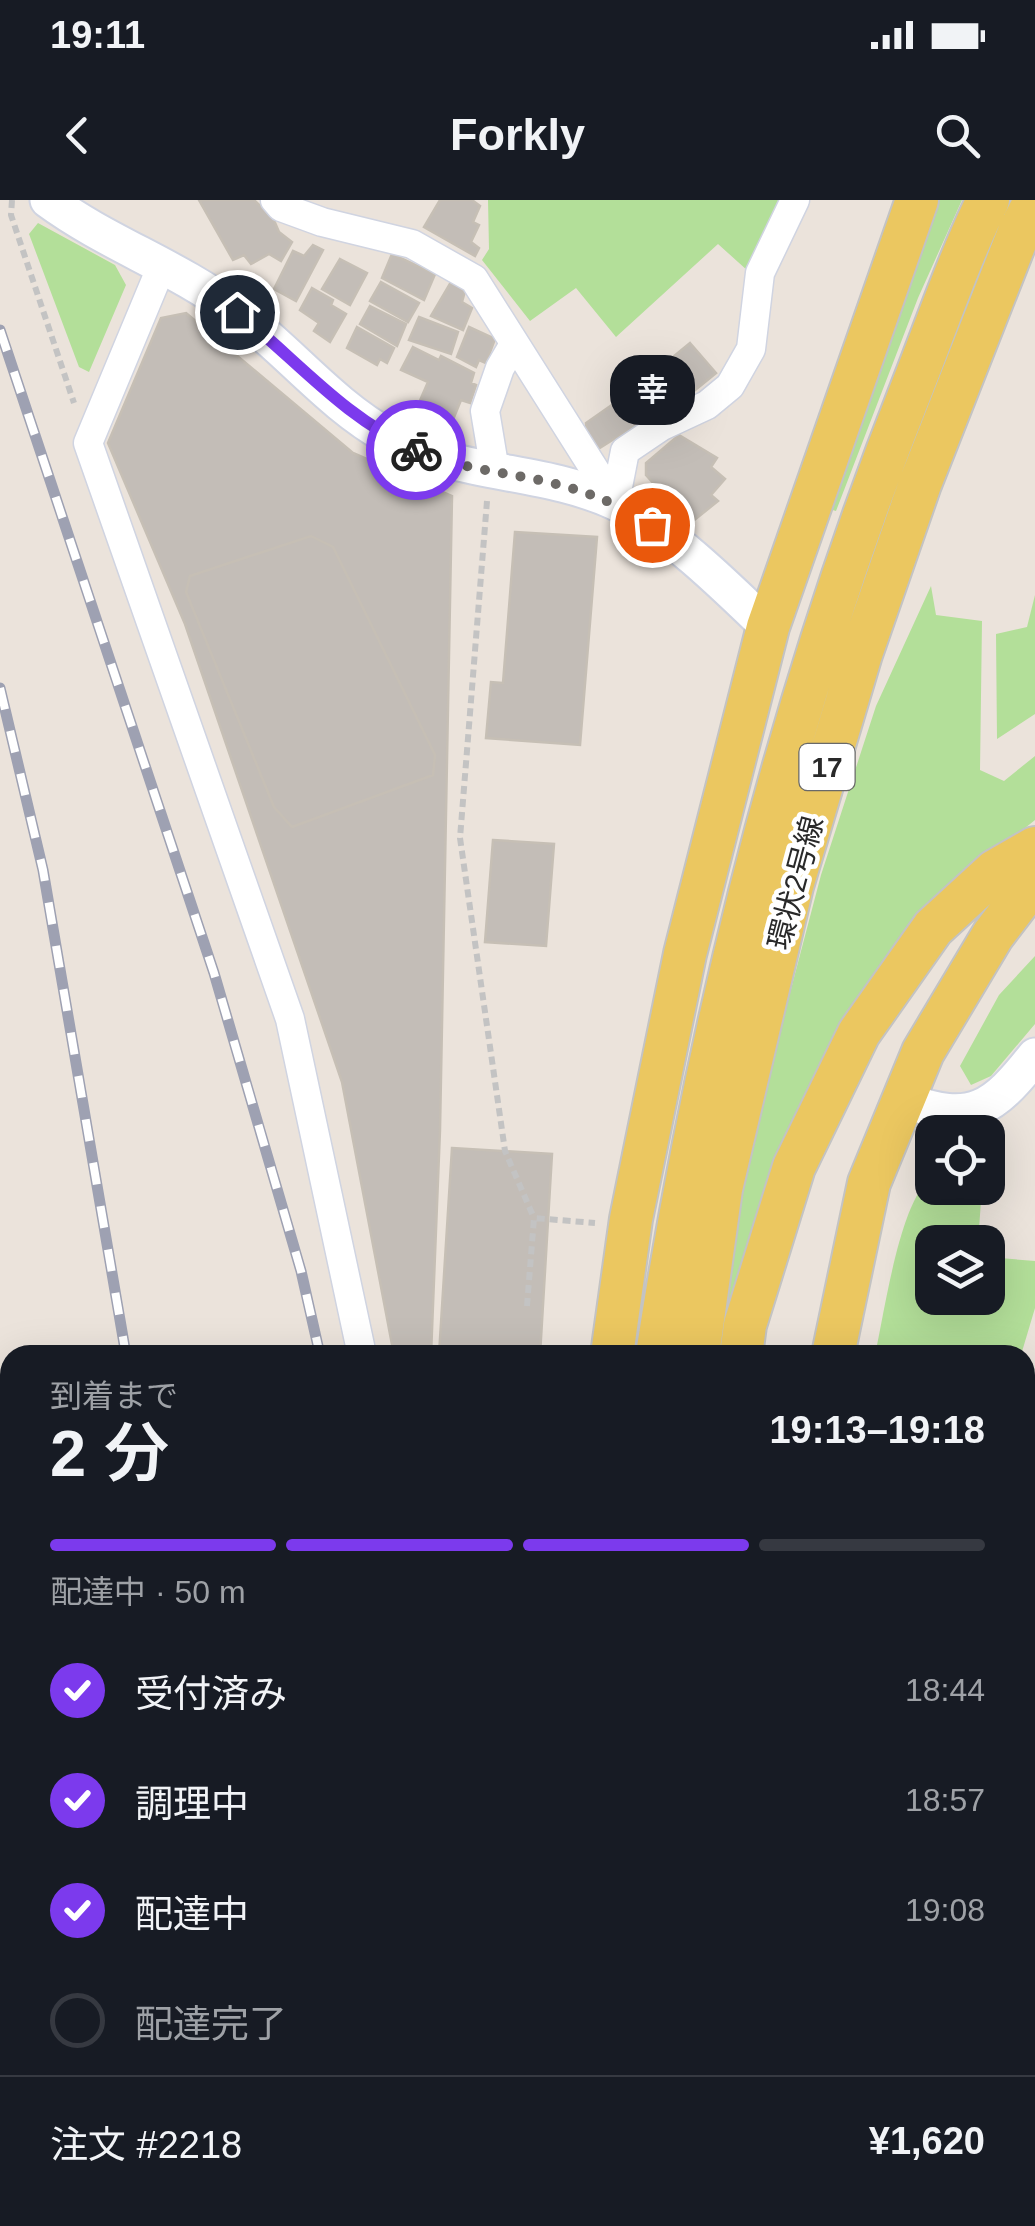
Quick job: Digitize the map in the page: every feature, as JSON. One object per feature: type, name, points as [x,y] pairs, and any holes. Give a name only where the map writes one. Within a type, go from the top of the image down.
[{"type":"main road","points":[[613,1345],[632,1219],[685,954],[768,627],[918,200]]},
{"type":"main road","name":"環状2号線","points":[[660,1345],[681,1202],[719,1015],[815,658],[876,480],[988,200]]},
{"type":"main road","name":"環状2号線","points":[[699,1345],[720,1189],[792,886],[861,654],[914,503],[1020,230],[1035,201]]},
{"type":"main road","points":[[742,1345],[794,1166],[859,1033],[933,928],[995,870],[1035,848]]},
{"type":"main road","points":[[834,1345],[869,1184],[923,1052],[993,935],[1035,880]]},
{"type":"street","points":[[48,200],[82,225],[163,263],[237,312],[342,407],[364,422],[491,483],[555,483],[615,502],[652,525],[768,627]]},
{"type":"street","points":[[275,200],[280,207],[322,222],[412,244],[474,280],[615,502]]},
{"type":"street","points":[[615,502],[625,451],[662,426],[706,405],[730,386],[751,349],[760,273],[795,200]]},
{"type":"street","points":[[163,263],[88,443],[290,1019],[360,1345]]},
{"type":"street","points":[[491,483],[485,411],[500,368],[514,344]]},
{"type":"street","points":[[904,1100],[938,1110],[975,1109],[994,1102],[1035,1056]]},
{"type":"path","points":[[12,200],[11,215],[88,443]]},
{"type":"path","points":[[491,483],[460,838],[505,1151],[534,1218],[527,1306]]},
{"type":"path","points":[[534,1218],[598,1223]]},
{"type":"green space","points":[[488,200],[780,200],[748,271],[718,244],[616,337],[576,288],[530,321],[482,260],[489,249]]},
{"type":"green space","points":[[938,200],[962,200],[918,298],[836,511],[826,508],[899,297]]},
{"type":"green space","points":[[38,223],[115,265],[126,285],[89,372],[79,367],[29,234]]},
{"type":"green space","points":[[931,586],[936,615],[982,621],[980,770],[1004,781],[1035,756],[1035,820],[936,899],[735,1345],[718,1345],[750,1145],[821,875],[876,706]]},
{"type":"green space","points":[[1035,595],[1035,714],[997,739],[996,634],[1027,627]]},
{"type":"green space","points":[[1035,956],[1035,1024],[991,1076],[971,1085],[960,1066],[999,995]]},
{"type":"green space","points":[[915,1200],[915,1205],[981,1205],[979,1225],[915,1225],[915,1315],[1005,1315],[1005,1258],[1035,1261],[1035,1308],[1024,1345],[877,1345]]},
{"type":"building","points":[[199,200],[254,200],[292,242],[281,261],[269,254],[251,264],[244,255],[233,260]]},
{"type":"building","points":[[440,200],[472,200],[480,206],[473,222],[479,225],[471,242],[479,248],[475,256],[424,227]]},
{"type":"building","points":[[313,245],[323,250],[296,301],[274,289],[293,251],[304,256]]},
{"type":"building","points":[[392,254],[435,274],[424,300],[382,278]]},
{"type":"building","points":[[340,259],[367,273],[350,305],[322,289]]},
{"type":"building","points":[[381,282],[419,303],[408,322],[370,301]]},
{"type":"building","points":[[451,282],[465,291],[462,302],[472,308],[463,330],[431,316]]},
{"type":"building","points":[[312,288],[333,300],[331,305],[346,314],[330,342],[314,331],[319,323],[300,310]]},
{"type":"building","points":[[370,306],[406,324],[397,346],[360,324]]},
{"type":"building","points":[[186,313],[353,453],[452,496],[440,1130],[431,1345],[392,1345],[342,1082],[185,624],[108,443],[161,318]]},
{"type":"building","points":[[419,317],[458,332],[451,354],[409,340]]},
{"type":"building","points":[[357,327],[394,348],[387,363],[380,359],[377,365],[347,348]]},
{"type":"building","points":[[469,327],[495,339],[486,363],[479,360],[476,367],[457,357]]},
{"type":"building","points":[[690,343],[716,373],[673,408],[646,379]]},
{"type":"building","points":[[413,347],[474,373],[471,383],[476,385],[470,403],[461,400],[450,427],[415,412],[428,382],[401,370]]},
{"type":"building","points":[[629,393],[649,417],[598,449],[587,433],[586,423]]},
{"type":"building","points":[[679,435],[717,458],[711,467],[725,479],[711,495],[718,501],[693,521],[683,516],[646,475],[646,463]]},
{"type":"building","points":[[515,532],[597,537],[580,745],[486,738],[491,682],[503,683]]},
{"type":"building","points":[[311,536],[333,547],[435,755],[433,775],[292,827],[274,807],[186,592],[190,576]]},
{"type":"building","points":[[493,840],[554,844],[546,946],[485,942]]},
{"type":"building","points":[[452,1148],[552,1154],[541,1345],[440,1345]]},
{"type":"railway","points":[[0,330],[214,973],[301,1271],[318,1345]]},
{"type":"railway","points":[[0,688],[43,870],[124,1345]]},
{"type":"way so far","points":[[416,450],[437,459],[555,483],[615,502],[652,525]]},
{"type":"place","name":"幸","points":[[652,525]]},
{"type":"route","points":[[237,312],[342,407],[416,450]]}]
